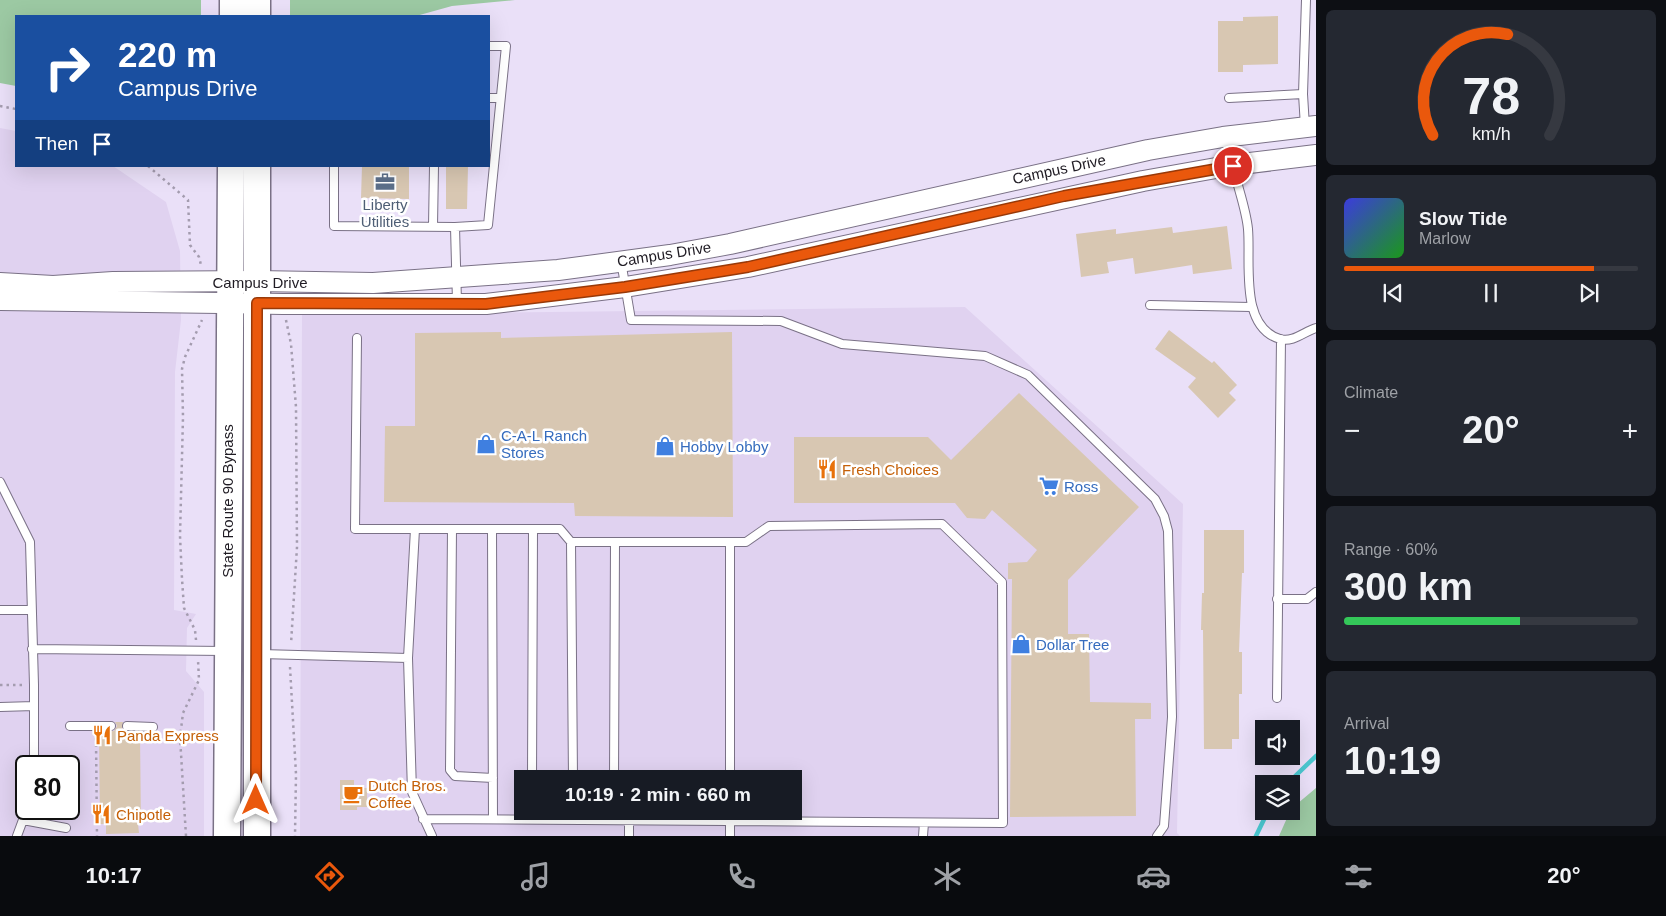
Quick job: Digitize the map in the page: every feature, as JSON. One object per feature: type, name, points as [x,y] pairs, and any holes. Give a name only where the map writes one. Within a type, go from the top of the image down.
[{"type":"highway","points":[[233,0],[233,15]]},
{"type":"highway","points":[[258,0],[258,15]]},
{"type":"highway","name":"State Route 90 Bypass","points":[[227,836],[226,652],[217,292],[231,167]]},
{"type":"highway","name":"State Route 90 Bypass","points":[[256,836],[257,167]]},
{"type":"street","name":"Campus Drive","points":[[0,300],[257,292],[558,270],[621,262],[730,244],[1148,150],[1223,137],[1311,126]]},
{"type":"street","name":"Campus Drive","points":[[257,292],[283,304],[486,304],[625,287],[748,267],[1064,196],[1233,166],[1316,155]]},
{"type":"street","name":"Campus Drive","points":[[0,283],[53,286],[112,282],[217,292]]},
{"type":"lane","points":[[1306,0],[1303,94],[1311,126]]},
{"type":"lane","points":[[334,167],[334,226],[456,227],[488,225],[500,98],[504,82],[506,46],[490,46]]},
{"type":"lane","points":[[1229,98],[1303,94]]},
{"type":"lane","points":[[490,98],[500,98]]},
{"type":"lane","points":[[1233,166],[1248,227],[1251,307],[1263,329],[1281,340],[1295,338],[1316,328]]},
{"type":"lane","points":[[433,226],[434,167]]},
{"type":"lane","points":[[456,227],[457,304]]},
{"type":"lane","points":[[621,262],[630,320],[781,321],[842,344],[986,356],[1028,375],[1155,499],[1164,516],[1168,531],[1172,717],[1164,826],[1157,836]]},
{"type":"lane","points":[[1150,305],[1251,307]]},
{"type":"lane","points":[[357,338],[355,529],[560,529],[571,542],[573,770]]},
{"type":"lane","points":[[1277,698],[1281,340]]},
{"type":"lane","points":[[0,482],[30,542],[34,755]]},
{"type":"lane","points":[[571,542],[746,542],[770,526],[942,524],[1002,582],[1003,823],[730,820],[730,836]]},
{"type":"lane","points":[[415,529],[408,658],[412,792],[432,836]]},
{"type":"lane","points":[[452,529],[450,770],[455,776],[493,778]]},
{"type":"lane","points":[[492,529],[493,819]]},
{"type":"lane","points":[[532,770],[534,529]]},
{"type":"lane","points":[[730,542],[730,770]]},
{"type":"lane","points":[[614,770],[615,543]]},
{"type":"lane","points":[[1277,599],[1307,599],[1316,592]]},
{"type":"lane","points":[[0,610],[32,610]]},
{"type":"lane","points":[[32,650],[226,652]]},
{"type":"lane","points":[[256,654],[408,658]]},
{"type":"lane","points":[[0,707],[34,706]]},
{"type":"lane","points":[[70,726],[111,726]]},
{"type":"lane","points":[[127,726],[153,727]]},
{"type":"lane","points":[[423,818],[493,819],[514,817]]},
{"type":"lane","points":[[17,836],[23,820],[66,828]]},
{"type":"lane","points":[[629,820],[629,836]]},
{"type":"lane","points":[[923,836],[924,822]]},
{"type":"path","points":[[0,106],[15,110]]},
{"type":"path","points":[[149,167],[188,200],[190,245],[199,257],[217,292],[185,357],[182,369],[183,418],[180,536],[182,579],[184,608],[195,630],[199,680],[183,714],[180,737],[186,836]]},
{"type":"path","points":[[283,304],[290,344],[296,408],[297,547],[290,655],[296,774],[295,836]]},
{"type":"path","points":[[0,685],[34,685]]},
{"type":"path","points":[[96,733],[97,836]]},
{"type":"shaded area","points":[[0,128],[15,131],[15,167],[114,167],[166,202],[180,251],[181,320],[175,372],[174,610],[196,614],[187,628],[186,671],[204,692],[204,836],[0,836]]},
{"type":"shaded area","points":[[965,307],[1183,504],[1177,833],[1180,836],[300,836],[302,315]]},
{"type":"green space","points":[[0,0],[201,0],[201,15],[15,15],[15,86],[0,83]]},
{"type":"green space","points":[[290,0],[515,0],[452,6],[420,15],[290,15]]},
{"type":"green space","points":[[1316,788],[1316,836],[1279,836],[1286,820],[1300,820],[1300,801]]},
{"type":"building","points":[[1278,16],[1278,64],[1243,65],[1243,72],[1218,72],[1218,21],[1243,21],[1243,17]]},
{"type":"building","name":"Liberty Utilities","points":[[362,167],[409,167],[409,199],[361,198]]},
{"type":"building","points":[[446,167],[468,167],[467,209],[446,209]]},
{"type":"building","points":[[1227,226],[1232,269],[1193,274],[1192,265],[1135,274],[1133,258],[1107,262],[1109,273],[1081,277],[1076,234],[1116,229],[1116,234],[1172,227],[1173,233]]},
{"type":"building","points":[[1169,330],[1212,363],[1214,361],[1237,385],[1229,393],[1236,400],[1218,418],[1188,387],[1196,378],[1155,349]]},
{"type":"building","points":[[501,332],[501,338],[732,332],[733,517],[575,516],[574,503],[384,502],[385,426],[415,426],[415,333]]},
{"type":"building","points":[[1019,393],[1139,507],[1068,580],[1068,634],[1089,634],[1090,702],[1151,703],[1151,719],[1135,719],[1136,816],[1010,817],[1012,579],[1008,579],[1008,563],[1027,562],[1037,550],[992,510],[985,519],[967,518],[955,503],[794,503],[794,437],[928,437],[951,460]]},
{"type":"building","points":[[1204,530],[1244,530],[1244,573],[1242,573],[1239,652],[1242,652],[1242,694],[1239,694],[1239,739],[1232,739],[1232,749],[1204,749],[1203,630],[1201,630],[1202,593],[1204,593]]},
{"type":"building","points":[[115,722],[123,722],[122,728],[127,734],[140,734],[141,824],[138,824],[139,833],[106,834],[106,824],[100,824],[99,732],[114,731],[117,726]]},
{"type":"building","name":"Dutch Bros. Coffee","points":[[340,780],[354,780],[354,788],[367,788],[367,807],[357,807],[357,810],[340,810]]},
{"type":"waterway","points":[[1296,775],[1316,756]]},
{"type":"waterway","points":[[1256,836],[1264,820]]},
{"type":"place","name":"Liberty Utilities","points":[[385,182]]},
{"type":"place","name":"C-A-L Ranch Stores","points":[[486,444]]},
{"type":"place","name":"Hobby Lobby","points":[[665,446]]},
{"type":"place","name":"Fresh Choices","points":[[827,469]]},
{"type":"place","name":"Ross","points":[[1049,486]]},
{"type":"place","name":"Dollar Tree","points":[[1021,644]]},
{"type":"place","name":"Panda Express","points":[[102,735]]},
{"type":"place","name":"Dutch Bros. Coffee","points":[[353,794]]},
{"type":"place","name":"Chipotle","points":[[101,814]]},
{"type":"route","points":[[256,800],[257,303],[486,304],[625,287],[748,267],[1064,196],[1233,166]]}]
